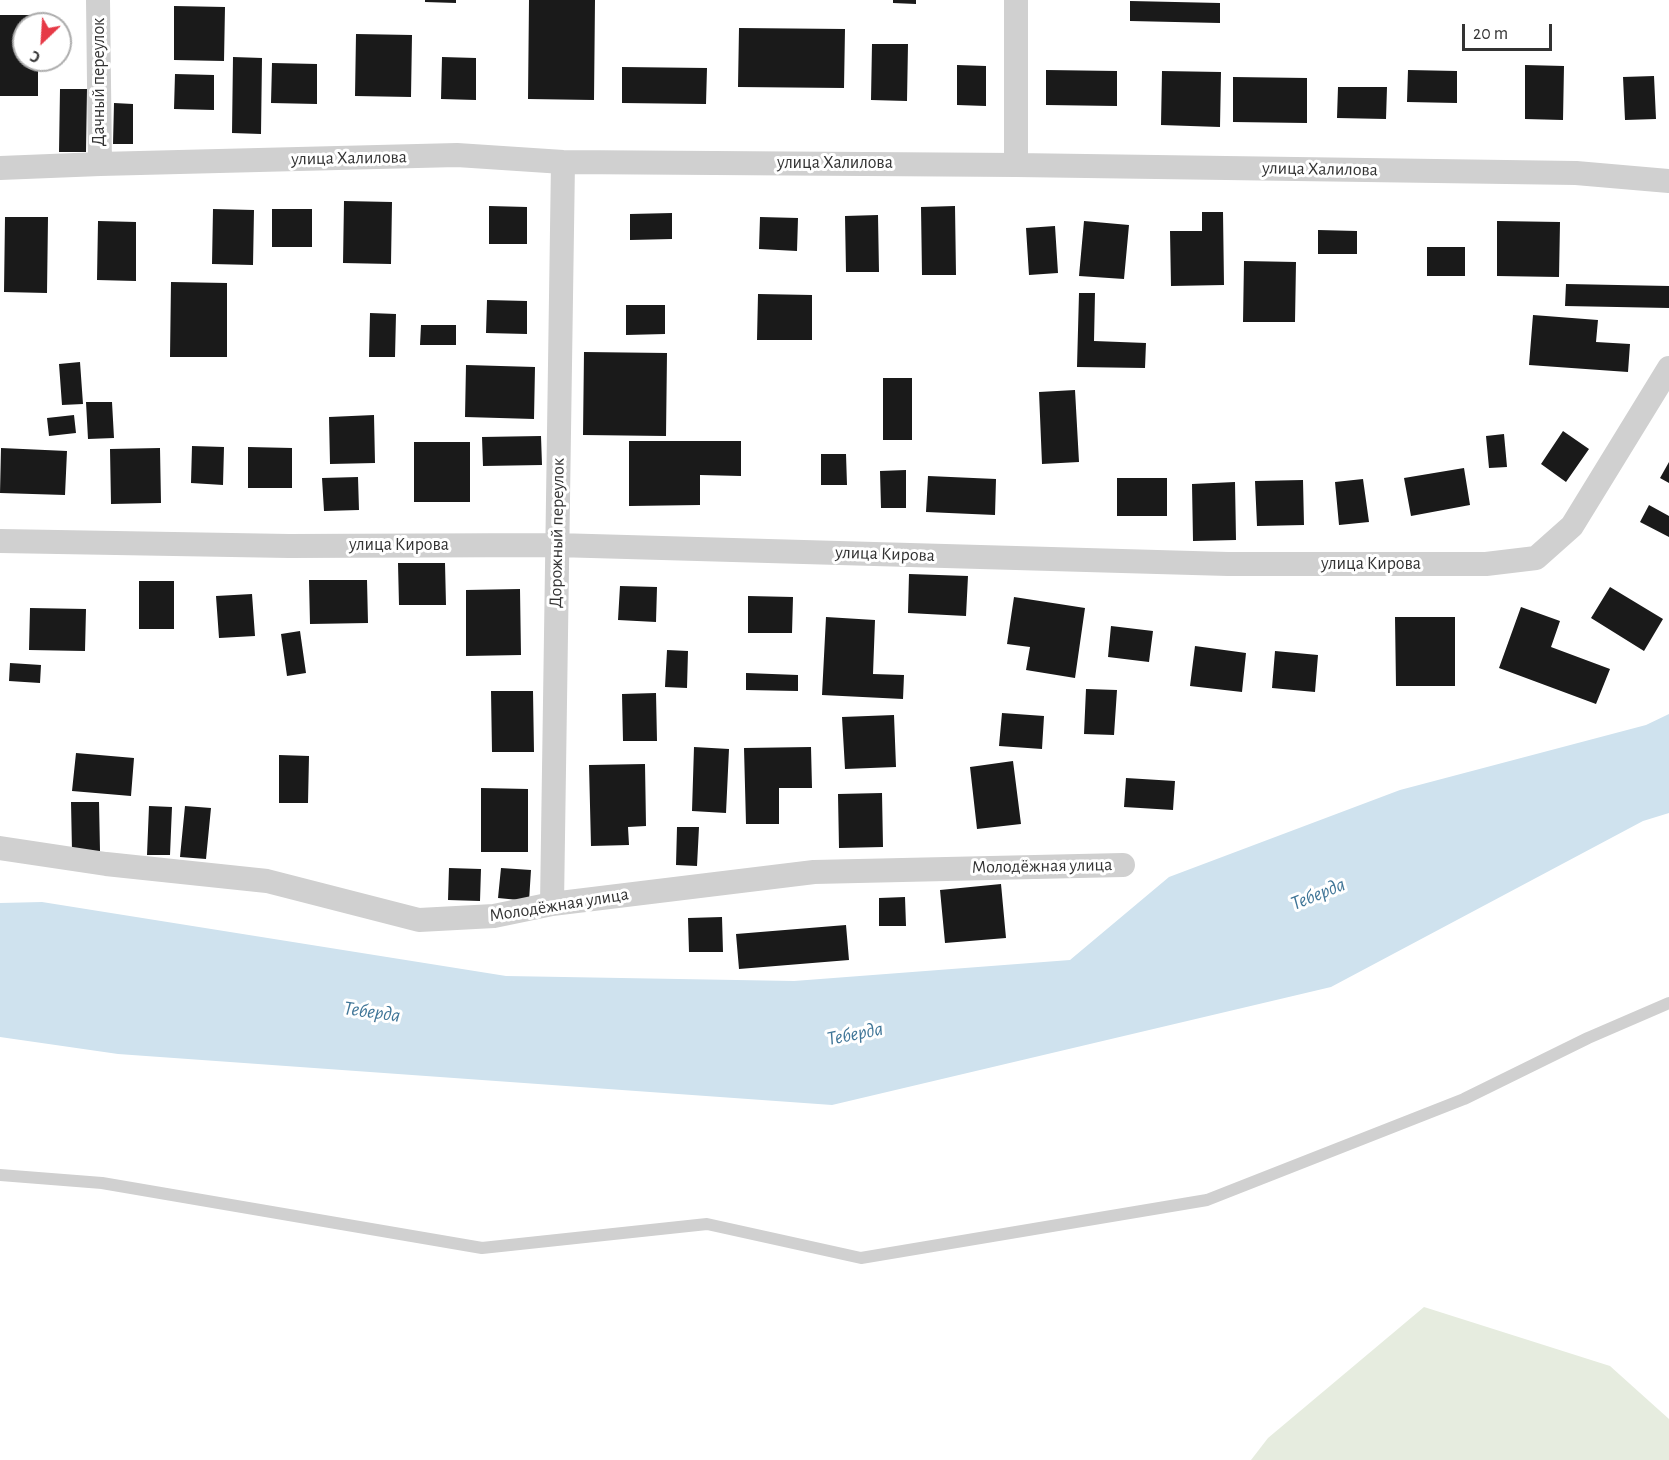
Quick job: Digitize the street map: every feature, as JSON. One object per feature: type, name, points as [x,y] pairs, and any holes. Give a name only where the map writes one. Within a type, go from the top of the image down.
[{"type":"street","name":"Дачный переулок","points":[[98,0],[100,164]]},
{"type":"street","points":[[1016,0],[1016,165]]},
{"type":"street","name":"улица Халилова","points":[[0,168],[457,155],[563,162],[1016,165],[1576,173],[1669,182]]},
{"type":"street","name":"Дорожный переулок","points":[[552,904],[563,162]]},
{"type":"street","name":"улица Кирова","points":[[0,541],[289,546],[556,545],[1228,564],[1486,564],[1536,558],[1572,526],[1669,368]]},
{"type":"street","name":"Молодёжная улица","points":[[0,848],[106,864],[267,881],[419,920],[494,916],[552,904],[814,872],[1123,865]]},
{"type":"lane","points":[[0,1175],[102,1183],[482,1248],[707,1224],[861,1258],[1207,1200],[1464,1099],[1588,1038],[1669,1003]]},
{"type":"shaded area","points":[[1424,1307],[1610,1366],[1669,1419],[1669,1460],[1251,1460],[1268,1438]]},
{"type":"water","name":"Теберда","points":[[1669,714],[1669,813],[1643,821],[1331,987],[832,1105],[118,1054],[0,1037],[0,903],[42,902],[506,976],[794,981],[1070,960],[1169,877],[1400,790],[1646,725]]},
{"type":"building","points":[[425,0],[456,0],[456,3],[425,2]]},
{"type":"building","points":[[529,0],[595,0],[594,100],[528,99]]},
{"type":"building","points":[[893,0],[916,0],[916,4],[893,3]]},
{"type":"building","points":[[1130,1],[1220,3],[1220,23],[1130,21]]},
{"type":"building","points":[[174,6],[225,7],[224,61],[174,60]]},
{"type":"building","points":[[0,15],[12,15],[12,72],[38,72],[38,96],[0,96]]},
{"type":"building","points":[[739,28],[845,29],[844,88],[738,87]]},
{"type":"building","points":[[356,34],[412,35],[411,97],[355,96]]},
{"type":"building","points":[[872,44],[908,44],[907,101],[871,100]]},
{"type":"building","points":[[233,57],[262,58],[261,134],[232,133]]},
{"type":"building","points":[[442,57],[476,58],[476,100],[441,99]]},
{"type":"building","points":[[272,63],[317,64],[317,104],[271,103]]},
{"type":"building","points":[[957,65],[986,66],[986,106],[957,105]]},
{"type":"building","points":[[1525,65],[1564,66],[1563,120],[1525,119]]},
{"type":"building","points":[[622,67],[707,68],[706,104],[622,103]]},
{"type":"building","points":[[1046,70],[1117,71],[1117,106],[1046,105]]},
{"type":"building","points":[[1408,70],[1457,71],[1457,103],[1407,102]]},
{"type":"building","points":[[1162,71],[1221,72],[1220,127],[1161,125]]},
{"type":"building","points":[[175,74],[214,75],[214,110],[174,109]]},
{"type":"building","points":[[1654,76],[1656,119],[1625,120],[1623,77]]},
{"type":"building","points":[[1233,77],[1307,78],[1307,123],[1233,122]]},
{"type":"building","points":[[1338,87],[1387,87],[1386,119],[1337,118]]},
{"type":"building","points":[[60,89],[87,89],[86,152],[59,152]]},
{"type":"building","points":[[114,103],[133,104],[133,144],[113,144]]},
{"type":"building","points":[[344,201],[392,202],[391,264],[343,263]]},
{"type":"building","points":[[489,206],[527,207],[527,244],[489,244]]},
{"type":"building","points":[[955,206],[956,275],[922,275],[921,207]]},
{"type":"building","points":[[213,209],[254,210],[253,265],[212,264]]},
{"type":"building","points":[[272,209],[312,209],[312,247],[272,247]]},
{"type":"building","points":[[1202,212],[1223,212],[1224,285],[1171,286],[1170,231],[1202,231]]},
{"type":"building","points":[[672,213],[672,239],[630,240],[630,214]]},
{"type":"building","points":[[878,215],[879,272],[846,272],[845,216]]},
{"type":"building","points":[[5,217],[48,217],[47,293],[4,292]]},
{"type":"building","points":[[760,217],[798,218],[797,251],[759,249]]},
{"type":"building","points":[[98,221],[136,222],[136,281],[97,280]]},
{"type":"building","points":[[1084,221],[1129,225],[1124,279],[1079,276]]},
{"type":"building","points":[[1497,221],[1560,222],[1559,277],[1497,276]]},
{"type":"building","points":[[1055,226],[1058,273],[1029,275],[1026,228]]},
{"type":"building","points":[[1318,230],[1357,231],[1357,254],[1318,254]]},
{"type":"building","points":[[1427,247],[1465,247],[1465,276],[1427,276]]},
{"type":"building","points":[[1244,261],[1296,262],[1295,322],[1243,322]]},
{"type":"building","points":[[171,282],[227,283],[227,357],[170,357]]},
{"type":"building","points":[[1566,284],[1669,286],[1669,308],[1565,306]]},
{"type":"building","points":[[1079,293],[1095,293],[1094,341],[1146,343],[1145,368],[1077,367]]},
{"type":"building","points":[[758,294],[812,295],[812,340],[757,340]]},
{"type":"building","points":[[487,300],[527,301],[527,334],[486,333]]},
{"type":"building","points":[[626,305],[665,305],[665,334],[626,335]]},
{"type":"building","points":[[370,313],[396,314],[395,357],[369,357]]},
{"type":"building","points":[[1533,315],[1598,320],[1596,342],[1630,344],[1628,372],[1529,365]]},
{"type":"building","points":[[421,325],[456,325],[456,345],[420,345]]},
{"type":"building","points":[[584,352],[667,353],[666,436],[583,435]]},
{"type":"building","points":[[80,362],[83,404],[62,405],[59,364]]},
{"type":"building","points":[[466,365],[535,367],[534,419],[465,417]]},
{"type":"building","points":[[883,378],[912,378],[912,440],[883,440]]},
{"type":"building","points":[[1075,390],[1079,462],[1042,464],[1039,392]]},
{"type":"building","points":[[86,402],[112,402],[114,438],[88,439]]},
{"type":"building","points":[[74,415],[76,433],[49,436],[47,418]]},
{"type":"building","points":[[374,415],[375,463],[330,464],[329,417]]},
{"type":"building","points":[[1563,431],[1589,449],[1566,482],[1541,464]]},
{"type":"building","points":[[1504,434],[1507,467],[1489,468],[1486,436]]},
{"type":"building","points":[[541,436],[542,465],[483,466],[482,437]]},
{"type":"building","points":[[629,441],[741,441],[741,476],[700,475],[700,505],[629,506]]},
{"type":"building","points":[[414,442],[470,442],[470,502],[414,502]]},
{"type":"building","points":[[192,446],[224,447],[223,485],[191,483]]},
{"type":"building","points":[[248,447],[292,448],[292,488],[248,488]]},
{"type":"building","points":[[1,448],[67,451],[65,495],[0,493]]},
{"type":"building","points":[[160,448],[161,503],[111,504],[110,449]]},
{"type":"building","points":[[821,454],[846,454],[847,485],[821,485]]},
{"type":"building","points":[[1669,462],[1669,483],[1660,478]]},
{"type":"building","points":[[1464,468],[1470,505],[1411,516],[1404,478]]},
{"type":"building","points":[[906,470],[906,508],[881,508],[880,471]]},
{"type":"building","points":[[928,476],[996,479],[995,515],[926,512]]},
{"type":"building","points":[[358,477],[359,510],[324,511],[322,478]]},
{"type":"building","points":[[1117,478],[1167,478],[1167,516],[1117,516]]},
{"type":"building","points":[[1363,479],[1369,522],[1339,525],[1335,482]]},
{"type":"building","points":[[1303,480],[1304,525],[1257,526],[1255,481]]},
{"type":"building","points":[[1235,482],[1236,540],[1193,541],[1192,484]]},
{"type":"building","points":[[1649,505],[1669,516],[1669,537],[1640,522]]},
{"type":"building","points":[[398,563],[445,563],[446,605],[399,605]]},
{"type":"building","points":[[909,574],[968,576],[966,616],[908,613]]},
{"type":"building","points":[[309,580],[367,580],[368,623],[310,624]]},
{"type":"building","points":[[139,581],[174,581],[174,629],[139,629]]},
{"type":"building","points":[[620,586],[657,587],[656,622],[618,620]]},
{"type":"building","points":[[1610,587],[1663,619],[1644,651],[1591,618]]},
{"type":"building","points":[[520,589],[521,655],[466,656],[466,590]]},
{"type":"building","points":[[252,594],[255,636],[219,638],[216,596]]},
{"type":"building","points":[[748,596],[793,597],[792,633],[748,633]]},
{"type":"building","points":[[1014,597],[1085,608],[1075,678],[1026,670],[1030,647],[1007,644]]},
{"type":"building","points":[[1521,607],[1560,621],[1551,647],[1610,669],[1596,704],[1499,668]]},
{"type":"building","points":[[30,608],[86,609],[85,651],[29,650]]},
{"type":"building","points":[[826,617],[875,620],[873,674],[904,675],[903,699],[822,695]]},
{"type":"building","points":[[1395,617],[1455,617],[1455,686],[1396,686]]},
{"type":"building","points":[[1111,626],[1153,631],[1149,662],[1108,657]]},
{"type":"building","points":[[300,631],[306,673],[287,676],[281,634]]},
{"type":"building","points":[[1195,646],[1246,653],[1242,692],[1190,686]]},
{"type":"building","points":[[667,650],[688,651],[687,688],[665,687]]},
{"type":"building","points":[[1275,651],[1318,655],[1315,692],[1272,688]]},
{"type":"building","points":[[10,663],[41,665],[40,683],[9,681]]},
{"type":"building","points":[[746,673],[798,675],[798,691],[746,690]]},
{"type":"building","points":[[1086,689],[1117,690],[1114,735],[1084,734]]},
{"type":"building","points":[[491,691],[533,691],[534,752],[492,752]]},
{"type":"building","points":[[656,693],[657,741],[623,741],[622,694]]},
{"type":"building","points":[[1002,713],[1044,716],[1042,749],[999,746]]},
{"type":"building","points":[[894,715],[896,767],[845,769],[842,717]]},
{"type":"building","points":[[694,747],[729,749],[726,813],[692,811]]},
{"type":"building","points":[[811,747],[812,788],[779,788],[779,824],[746,824],[744,748]]},
{"type":"building","points":[[76,753],[134,758],[131,796],[72,791]]},
{"type":"building","points":[[279,755],[309,756],[308,803],[279,803]]},
{"type":"building","points":[[1013,761],[1021,824],[977,829],[970,767]]},
{"type":"building","points":[[645,764],[646,826],[628,827],[629,845],[591,846],[589,765]]},
{"type":"building","points":[[1126,778],[1175,781],[1173,810],[1124,807]]},
{"type":"building","points":[[481,788],[528,789],[528,852],[481,852]]},
{"type":"building","points":[[882,793],[883,847],[839,848],[838,794]]},
{"type":"building","points":[[71,802],[99,802],[100,851],[72,851]]},
{"type":"building","points":[[149,806],[172,807],[170,855],[147,855]]},
{"type":"building","points":[[185,806],[211,808],[206,859],[180,857]]},
{"type":"building","points":[[677,827],[699,827],[697,866],[676,865]]},
{"type":"building","points":[[449,868],[481,869],[480,901],[448,900]]},
{"type":"building","points":[[501,868],[531,870],[529,901],[498,898]]},
{"type":"building","points":[[1001,884],[1006,938],[945,943],[940,890]]},
{"type":"building","points":[[905,897],[906,926],[879,926],[879,898]]},
{"type":"building","points":[[722,917],[723,952],[689,952],[688,918]]},
{"type":"building","points":[[846,925],[849,960],[739,969],[736,934]]}]
